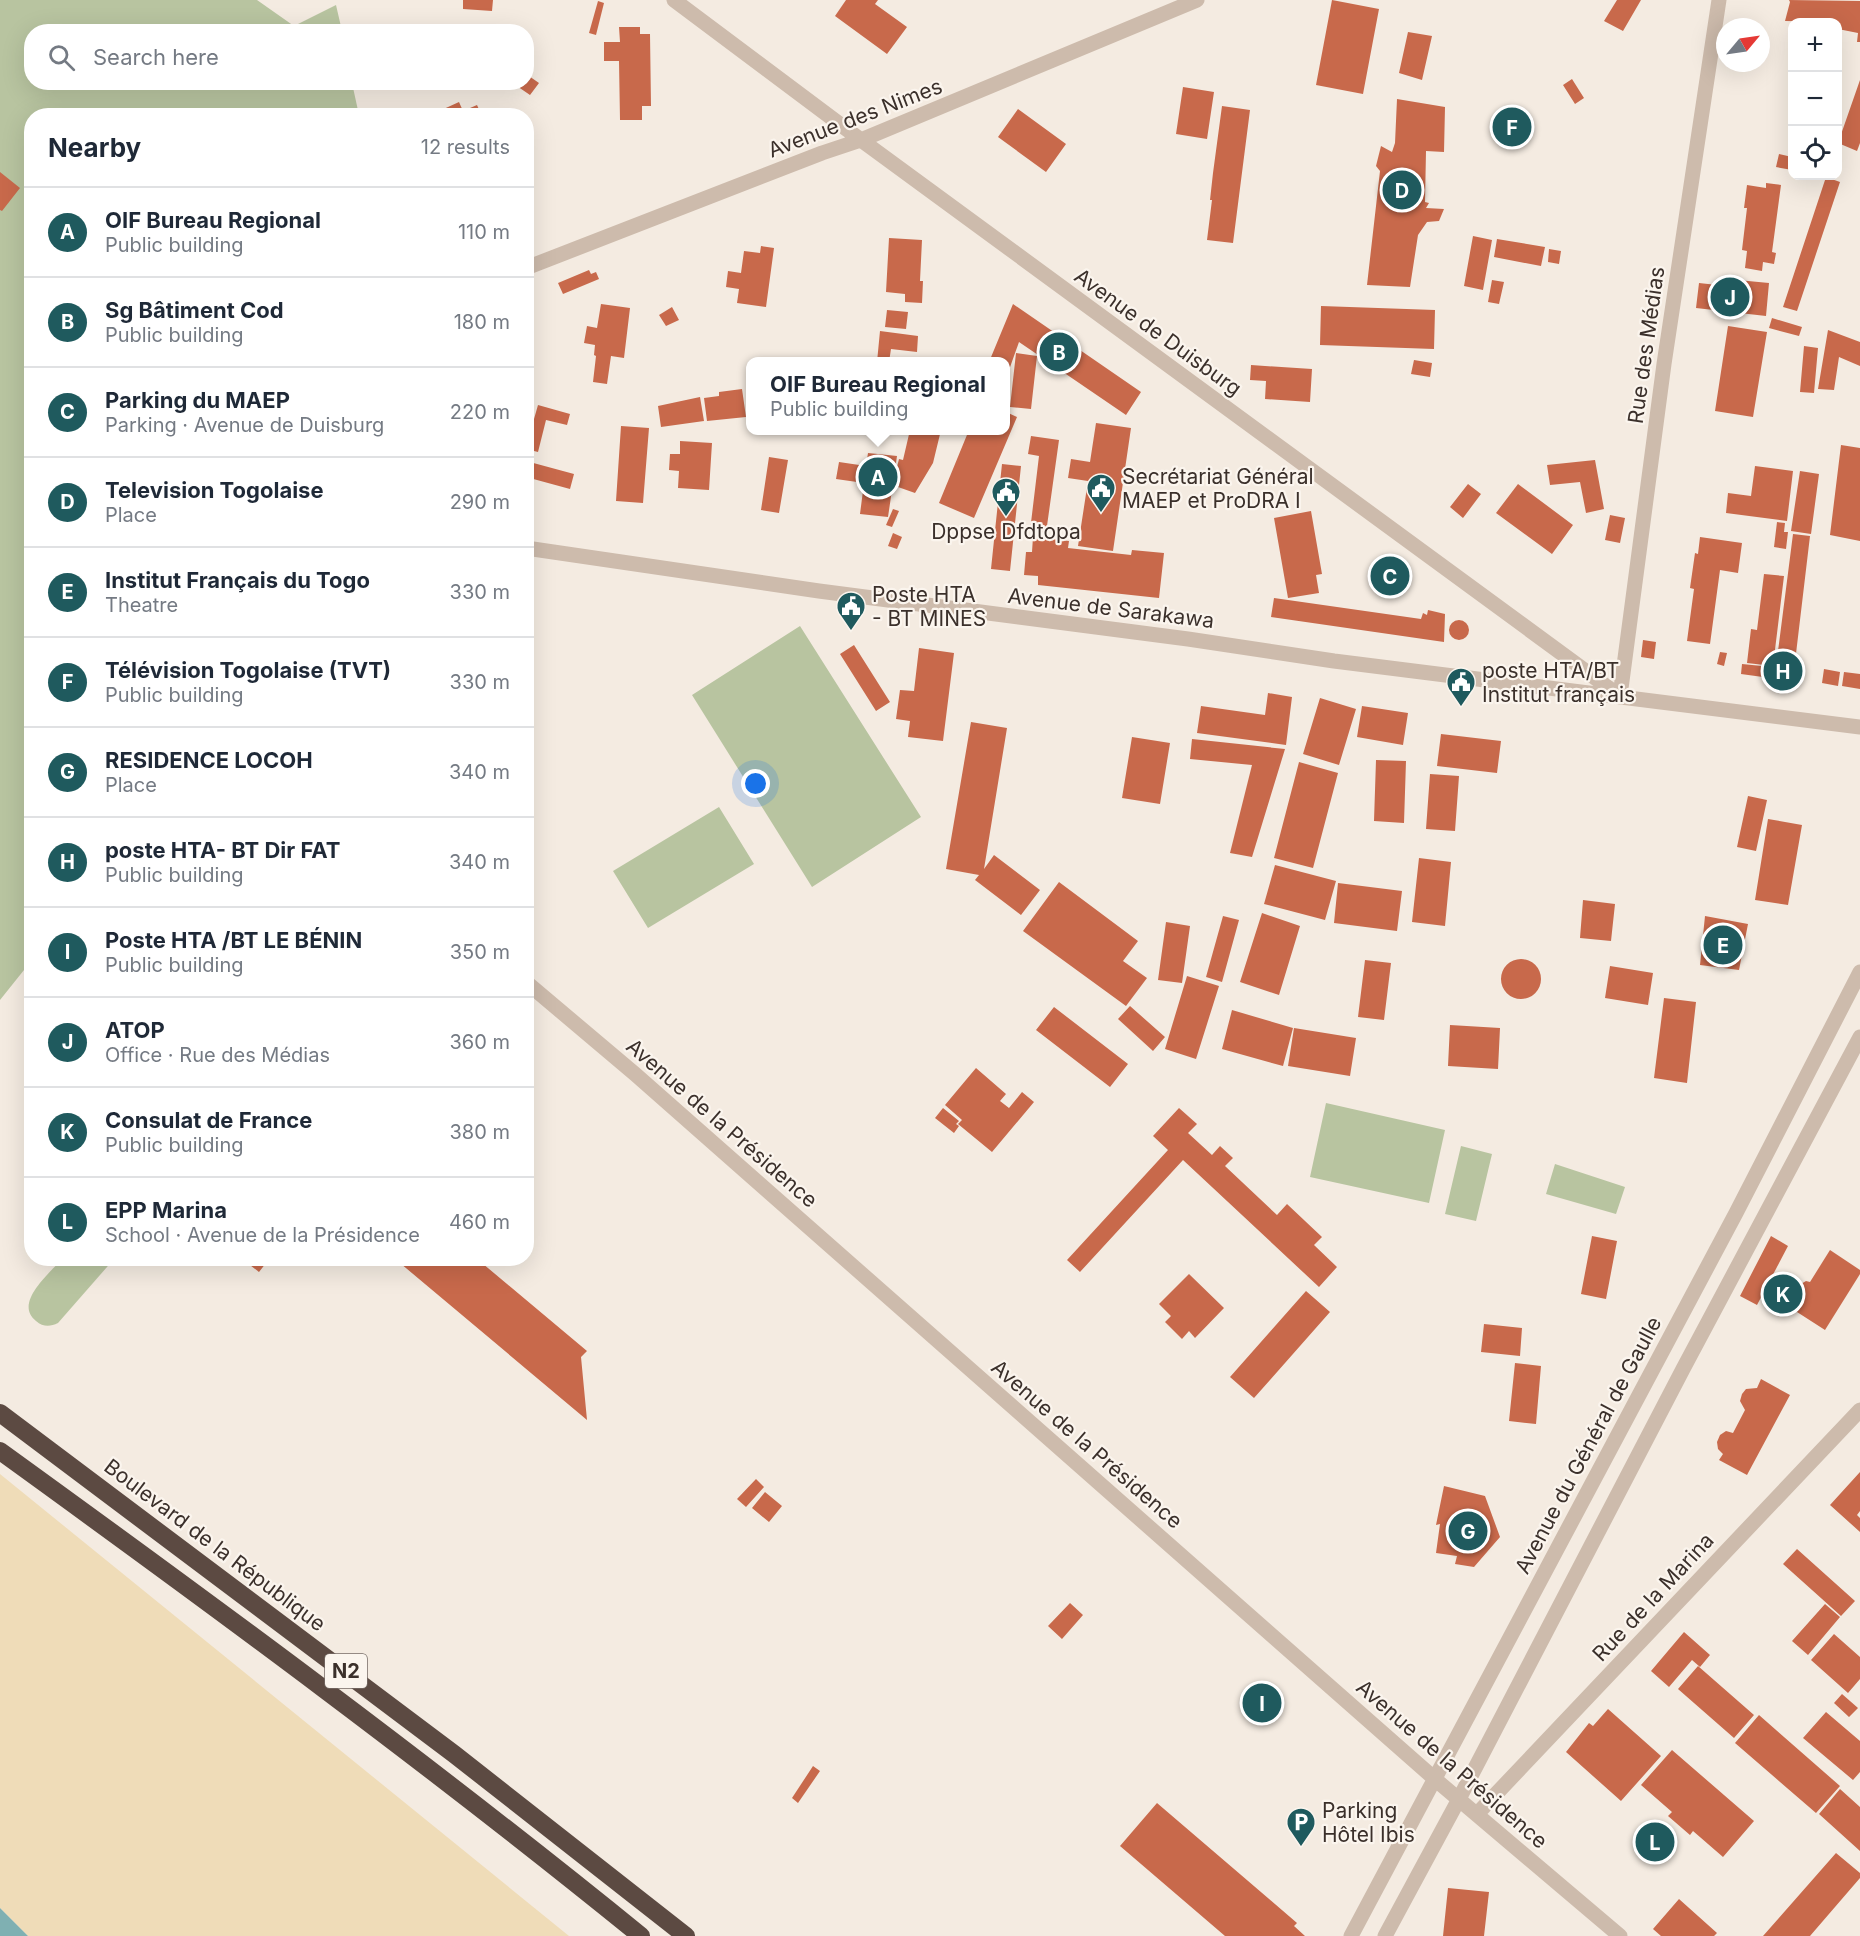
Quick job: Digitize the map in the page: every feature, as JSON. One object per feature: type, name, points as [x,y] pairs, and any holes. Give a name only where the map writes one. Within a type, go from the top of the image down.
[{"type":"highway","name":"Boulevard de la République","points":[[0,1413],[383,1700],[686,1936]]},
{"type":"highway","name":"N2","points":[[0,1451],[330,1694],[458,1791],[641,1936]]},
{"type":"street","name":"Avenue de Duisburg","points":[[674,0],[861,140],[1620,696]]},
{"type":"street","name":"Avenue des Nimes","points":[[534,265],[861,140],[1197,0]]},
{"type":"street","name":"Rue des Médias","points":[[1620,696],[1664,364],[1719,0]]},
{"type":"street","name":"Avenue de Sarakawa","points":[[534,549],[819,591],[1188,639],[1334,661],[1860,727]]},
{"type":"street","name":"Avenue du Général de Gaulle","points":[[1352,1936],[1736,1213],[1860,972]]},
{"type":"street","name":"Avenue de la Présidence","points":[[534,989],[662,1097],[1436,1780],[1620,1936]]},
{"type":"street","points":[[1384,1936],[1459,1799],[1760,1223],[1860,1037]]},
{"type":"street","points":[[1736,1213],[1760,1223]]},
{"type":"street","points":[[1711,1260],[1735,1271]]},
{"type":"street","name":"Rue de la Marina","points":[[1477,1814],[1860,1410]]},
{"type":"green space","points":[[0,0],[257,0],[291,24],[24,24],[24,90],[354,90],[357,108],[24,108],[24,970],[0,1000]]},
{"type":"green space","points":[[336,5],[340,24],[298,24]]},
{"type":"green space","points":[[800,626],[921,817],[812,887],[692,695]]},
{"type":"green space","points":[[719,807],[754,864],[648,928],[613,871]]},
{"type":"green space","points":[[1326,1103],[1445,1130],[1429,1203],[1310,1177]]},
{"type":"green space","points":[[1461,1146],[1492,1154],[1476,1221],[1445,1214]]},
{"type":"green space","points":[[1555,1164],[1625,1187],[1616,1214],[1546,1194]]},
{"type":"green space","points":[[55,1266],[108,1266],[58,1323],[49,1326],[39,1323],[30,1314],[31,1297],[42,1280]]},
{"type":"sand","points":[[0,1474],[569,1936],[28,1936],[0,1908]]},
{"type":"water","points":[[0,1908],[28,1936],[0,1936]]},
{"type":"building","points":[[463,0],[493,0],[492,11],[463,9]]},
{"type":"building","points":[[846,0],[878,0],[875,4],[907,27],[887,54],[835,16]]},
{"type":"building","points":[[1332,0],[1379,9],[1363,94],[1316,85]]},
{"type":"building","points":[[1617,0],[1641,0],[1623,31],[1604,21]]},
{"type":"building","points":[[1789,0],[1860,1],[1860,42],[1857,42],[1858,33],[1842,30],[1842,18],[1788,18],[1788,21],[1785,21]]},
{"type":"building","points":[[598,1],[604,3],[596,35],[589,33]]},
{"type":"building","points":[[619,27],[640,27],[640,34],[650,34],[651,106],[642,106],[642,120],[620,120],[619,61],[604,61],[604,42],[620,42]]},
{"type":"building","points":[[1408,32],[1432,36],[1422,80],[1399,73]]},
{"type":"building","points":[[1572,79],[1584,98],[1575,104],[1563,85]]},
{"type":"building","points":[[534,80],[539,83],[534,90]]},
{"type":"building","points":[[1860,80],[1860,143],[1857,151],[1842,145],[1842,132]]},
{"type":"building","points":[[1183,87],[1214,92],[1207,139],[1176,134]]},
{"type":"building","points":[[523,90],[534,90],[530,95]]},
{"type":"building","points":[[1397,99],[1445,107],[1444,152],[1426,151],[1425,202],[1429,203],[1426,208],[1444,209],[1439,221],[1427,222],[1418,235],[1410,287],[1367,285],[1380,171],[1376,166],[1381,146],[1392,152],[1395,143]]},
{"type":"building","points":[[459,102],[462,108],[446,108]]},
{"type":"building","points":[[1222,106],[1250,110],[1233,243],[1207,240]]},
{"type":"building","points":[[1018,109],[1066,144],[1046,172],[998,137]]},
{"type":"building","points":[[1779,154],[1788,156],[1788,169],[1776,167]]},
{"type":"building","points":[[0,172],[20,188],[2,211],[0,210]]},
{"type":"building","points":[[1825,180],[1840,182],[1797,311],[1783,307]]},
{"type":"building","points":[[1766,183],[1781,185],[1772,252],[1776,253],[1774,264],[1763,262],[1762,271],[1745,268],[1747,251],[1742,250],[1747,185],[1766,188]]},
{"type":"building","points":[[1473,236],[1492,240],[1483,290],[1464,286]]},
{"type":"building","points":[[889,238],[922,240],[920,281],[923,281],[922,303],[905,302],[905,294],[886,292]]},
{"type":"building","points":[[1497,239],[1545,247],[1541,266],[1494,257]]},
{"type":"building","points":[[761,246],[774,248],[766,307],[737,303],[739,289],[726,287],[728,271],[741,273],[744,251],[760,253]]},
{"type":"building","points":[[1549,249],[1561,251],[1559,264],[1548,262]]},
{"type":"building","points":[[589,270],[591,274],[596,272],[599,279],[563,294],[558,283]]},
{"type":"building","points":[[1727,279],[1769,283],[1766,316],[1696,308],[1699,283],[1726,286]]},
{"type":"building","points":[[1492,280],[1504,282],[1499,304],[1488,302]]},
{"type":"building","points":[[601,304],[630,308],[624,358],[611,356],[607,384],[593,382],[595,345],[584,343],[587,326],[597,328]]},
{"type":"building","points":[[1013,304],[1141,392],[1126,415],[1019,342],[1010,367],[1010,357],[991,357]]},
{"type":"building","points":[[1321,306],[1435,310],[1434,349],[1320,345]]},
{"type":"building","points":[[672,307],[679,320],[666,326],[659,315]]},
{"type":"building","points":[[887,310],[908,312],[906,329],[885,327]]},
{"type":"building","points":[[1772,318],[1802,327],[1799,336],[1769,328]]},
{"type":"building","points":[[1728,326],[1767,332],[1753,417],[1715,411]]},
{"type":"building","points":[[1828,330],[1860,342],[1860,366],[1839,357],[1834,390],[1818,389]]},
{"type":"building","points":[[880,331],[918,336],[917,352],[891,349],[890,357],[877,357]]},
{"type":"building","points":[[1804,346],[1818,348],[1814,393],[1800,392]]},
{"type":"building","points":[[1016,353],[1037,356],[1031,409],[1010,407]]},
{"type":"building","points":[[1414,360],[1432,363],[1430,377],[1411,374]]},
{"type":"building","points":[[1251,365],[1312,369],[1310,402],[1265,399],[1266,381],[1250,380]]},
{"type":"building","points":[[742,389],[746,417],[707,421],[704,398],[719,396],[719,392]]},
{"type":"building","points":[[700,397],[704,421],[661,427],[658,406]]},
{"type":"building","points":[[538,405],[570,414],[567,425],[546,420],[538,452],[534,451],[534,419]]},
{"type":"building","points":[[1010,414],[1017,417],[1010,433]]},
{"type":"building","name":"Secrétariat Général MAEP et ProDRA I","points":[[1096,423],[1131,428],[1113,551],[1078,546],[1088,481],[1068,478],[1071,459],[1090,462]]},
{"type":"building","points":[[621,426],[649,428],[643,503],[616,501]]},
{"type":"building","points":[[909,435],[940,435],[933,463],[915,493],[898,487],[900,477],[895,475],[899,459],[903,460]]},
{"type":"building","points":[[967,435],[1009,435],[974,518],[939,503]]},
{"type":"building","points":[[1031,436],[1059,440],[1046,533],[1030,531],[1039,456],[1028,454]]},
{"type":"building","points":[[680,441],[712,443],[709,490],[678,488],[679,471],[669,470],[670,454],[680,454]]},
{"type":"building","points":[[1841,445],[1860,448],[1860,541],[1830,535]]},
{"type":"building","points":[[868,453],[897,456],[888,517],[860,514],[864,483],[836,479],[839,462],[866,466]]},
{"type":"building","points":[[769,457],[788,460],[779,513],[761,510]]},
{"type":"building","points":[[1595,460],[1604,509],[1586,513],[1580,482],[1550,485],[1547,465]]},
{"type":"building","points":[[534,463],[574,474],[570,489],[534,479]]},
{"type":"building","name":"Dppse Dfdtopa","points":[[1002,464],[1021,466],[1010,571],[991,569]]},
{"type":"building","points":[[1755,466],[1793,471],[1787,521],[1726,513],[1728,493],[1751,496]]},
{"type":"building","points":[[1800,471],[1819,474],[1811,534],[1791,531]]},
{"type":"building","points":[[1468,484],[1481,494],[1463,518],[1450,507]]},
{"type":"building","points":[[1518,484],[1573,525],[1552,554],[1496,513]]},
{"type":"building","points":[[893,509],[899,511],[892,527],[886,525]]},
{"type":"building","points":[[1311,511],[1322,574],[1316,575],[1319,593],[1288,598],[1274,518]]},
{"type":"building","points":[[1610,515],[1625,518],[1620,543],[1605,540]]},
{"type":"building","points":[[1777,522],[1785,523],[1784,532],[1788,532],[1786,549],[1774,547]]},
{"type":"building","points":[[893,533],[902,537],[897,549],[888,546]]},
{"type":"building","points":[[1793,534],[1810,536],[1795,662],[1777,659]]},
{"type":"building","points":[[1033,537],[1069,541],[1068,548],[1131,555],[1132,550],[1164,553],[1159,598],[1038,585],[1038,576],[1024,575],[1026,552],[1032,552]]},
{"type":"building","points":[[1700,537],[1742,543],[1738,573],[1720,570],[1710,644],[1687,641],[1694,589],[1690,588],[1695,553],[1698,554]]},
{"type":"building","points":[[1764,574],[1784,576],[1773,666],[1747,663],[1751,629],[1757,630]]},
{"type":"building","points":[[1274,598],[1421,619],[1423,613],[1427,615],[1428,610],[1445,614],[1444,642],[1271,617]]},
{"type":"building","points":[[1455,620],[1463,620],[1469,626],[1469,634],[1463,640],[1455,640],[1449,634],[1449,626]]},
{"type":"building","points":[[1643,640],[1656,642],[1654,659],[1641,657]]},
{"type":"building","points":[[854,645],[890,702],[876,711],[840,654]]},
{"type":"building","points":[[919,648],[954,653],[943,741],[908,737],[910,721],[896,719],[900,690],[914,691]]},
{"type":"building","points":[[1720,652],[1727,653],[1724,666],[1717,664]]},
{"type":"building","points":[[1776,662],[1794,666],[1791,681],[1773,677]]},
{"type":"building","points":[[1742,664],[1772,667],[1770,678],[1741,674]]},
{"type":"building","points":[[1824,669],[1840,672],[1838,686],[1822,683]]},
{"type":"building","points":[[1844,672],[1860,674],[1860,689],[1842,686]]},
{"type":"building","points":[[1268,693],[1292,697],[1286,745],[1197,733],[1201,706],[1265,715]]},
{"type":"building","points":[[1320,698],[1356,709],[1339,765],[1303,754]]},
{"type":"building","points":[[1362,706],[1408,713],[1403,745],[1357,737]]},
{"type":"building","points":[[971,722],[1007,728],[984,869],[994,855],[1040,890],[1021,915],[975,880],[979,875],[946,869]]},
{"type":"building","points":[[1441,734],[1501,741],[1497,773],[1437,766]]},
{"type":"building","points":[[1132,737],[1170,743],[1160,804],[1122,798]]},
{"type":"building","points":[[1192,739],[1285,749],[1252,857],[1230,853],[1252,765],[1190,759]]},
{"type":"building","points":[[1376,760],[1406,761],[1404,823],[1374,821]]},
{"type":"building","points":[[1299,762],[1338,773],[1313,868],[1274,858]]},
{"type":"building","points":[[1430,774],[1459,776],[1455,831],[1426,829]]},
{"type":"building","points":[[1748,796],[1767,800],[1756,851],[1737,847]]},
{"type":"building","points":[[1768,819],[1802,825],[1788,905],[1755,900]]},
{"type":"building","points":[[1419,858],[1451,862],[1445,926],[1412,922]]},
{"type":"building","points":[[1275,865],[1336,881],[1325,920],[1264,904]]},
{"type":"building","points":[[1059,882],[1138,941],[1123,961],[1147,978],[1126,1006],[1023,931]]},
{"type":"building","points":[[1338,883],[1402,891],[1397,931],[1334,923]]},
{"type":"building","points":[[1583,900],[1615,904],[1611,941],[1580,938]]},
{"type":"building","points":[[1262,913],[1300,926],[1279,995],[1240,982]]},
{"type":"building","points":[[1223,916],[1239,920],[1222,982],[1206,977]]},
{"type":"building","points":[[1705,916],[1748,924],[1739,970],[1700,965]]},
{"type":"building","points":[[1166,922],[1190,926],[1182,983],[1158,980]]},
{"type":"building","points":[[1521,959],[1535,965],[1541,979],[1535,993],[1521,999],[1507,993],[1501,979],[1507,965]]},
{"type":"building","points":[[1365,960],[1391,963],[1384,1020],[1358,1017]]},
{"type":"building","points":[[1610,966],[1653,973],[1648,1005],[1605,998]]},
{"type":"building","points":[[1187,976],[1219,986],[1196,1059],[1165,1049]]},
{"type":"building","points":[[1664,998],[1696,1002],[1687,1083],[1654,1078]]},
{"type":"building","points":[[1130,1006],[1165,1037],[1153,1051],[1118,1019]]},
{"type":"building","points":[[1054,1007],[1128,1064],[1110,1087],[1036,1030]]},
{"type":"building","points":[[1232,1010],[1293,1028],[1283,1066],[1222,1049]]},
{"type":"building","points":[[1450,1025],[1500,1028],[1498,1069],[1448,1066]]},
{"type":"building","points":[[1294,1028],[1356,1038],[1350,1076],[1288,1066]]},
{"type":"building","points":[[976,1068],[1006,1094],[1000,1101],[1009,1108],[1022,1092],[1034,1102],[992,1152],[958,1124],[962,1120],[945,1105]]},
{"type":"building","points":[[943,1108],[959,1121],[956,1124],[959,1126],[954,1133],[935,1118]]},
{"type":"building","points":[[1179,1108],[1197,1124],[1188,1133],[1212,1155],[1220,1146],[1233,1158],[1225,1166],[1277,1215],[1287,1204],[1322,1237],[1314,1245],[1337,1267],[1319,1287],[1183,1160],[1080,1272],[1067,1260],[1168,1150],[1153,1136]]},
{"type":"building","points":[[1592,1236],[1617,1241],[1606,1299],[1581,1294]]},
{"type":"building","points":[[1771,1236],[1788,1246],[1757,1305],[1740,1296]]},
{"type":"building","points":[[1830,1250],[1860,1270],[1860,1274],[1825,1330],[1797,1312],[1802,1302],[1796,1291],[1801,1284],[1806,1281],[1810,1282]]},
{"type":"building","points":[[251,1266],[264,1266],[259,1272]]},
{"type":"building","points":[[404,1266],[486,1266],[587,1351],[581,1357],[587,1420]]},
{"type":"building","points":[[1189,1274],[1224,1308],[1195,1338],[1189,1331],[1182,1339],[1165,1322],[1171,1316],[1159,1304]]},
{"type":"building","points":[[1306,1291],[1330,1312],[1254,1398],[1230,1377]]},
{"type":"building","points":[[1484,1324],[1522,1328],[1520,1356],[1481,1352]]},
{"type":"building","points":[[1515,1363],[1541,1366],[1536,1424],[1509,1421]]},
{"type":"building","points":[[1761,1379],[1790,1395],[1747,1475],[1719,1460],[1723,1454],[1718,1449],[1717,1442],[1720,1435],[1726,1431],[1733,1433],[1745,1410],[1740,1401],[1742,1394],[1746,1389],[1757,1388]]},
{"type":"building","points":[[1860,1472],[1860,1511],[1857,1515],[1860,1518],[1860,1532],[1830,1505]]},
{"type":"building","points":[[756,1479],[764,1487],[746,1507],[737,1499]]},
{"type":"building","points":[[1444,1486],[1485,1496],[1500,1537],[1474,1567],[1455,1564],[1457,1556],[1436,1553],[1440,1524],[1436,1525]]},
{"type":"building","points":[[765,1492],[782,1506],[769,1522],[752,1508]]},
{"type":"building","points":[[1797,1549],[1855,1601],[1841,1616],[1783,1564]]},
{"type":"building","points":[[1070,1603],[1083,1615],[1062,1639],[1048,1626]]},
{"type":"building","points":[[1825,1604],[1840,1617],[1808,1655],[1792,1641]]},
{"type":"building","points":[[1684,1632],[1710,1655],[1700,1667],[1692,1660],[1669,1687],[1651,1671]]},
{"type":"building","points":[[1834,1634],[1860,1657],[1860,1679],[1848,1693],[1811,1660]]},
{"type":"building","points":[[1698,1666],[1754,1715],[1734,1738],[1678,1689]]},
{"type":"building","points":[[1842,1694],[1858,1708],[1849,1717],[1834,1703]]},
{"type":"building","points":[[1608,1709],[1661,1756],[1621,1801],[1566,1752],[1589,1723],[1593,1726]]},
{"type":"building","points":[[1826,1712],[1860,1741],[1860,1772],[1853,1780],[1803,1738]]},
{"type":"building","points":[[1759,1715],[1840,1786],[1816,1813],[1735,1743]]},
{"type":"building","points":[[1672,1750],[1754,1821],[1723,1857],[1693,1831],[1690,1835],[1668,1816],[1672,1812],[1641,1785]]},
{"type":"building","points":[[813,1766],[820,1771],[798,1803],[792,1798]]},
{"type":"building","points":[[1840,1789],[1860,1807],[1860,1851],[1819,1814]]},
{"type":"building","points":[[1157,1803],[1297,1923],[1294,1926],[1305,1936],[1225,1936],[1120,1846]]},
{"type":"building","points":[[1836,1853],[1860,1873],[1860,1878],[1810,1936],[1763,1936]]},
{"type":"building","points":[[1448,1888],[1489,1892],[1484,1936],[1443,1936]]},
{"type":"building","points":[[1679,1899],[1717,1933],[1714,1936],[1661,1936],[1653,1929]]},
{"type":"place","name":"Télévision Togolaise (TVT)","points":[[1512,127]]},
{"type":"place","name":"Television Togolaise","points":[[1402,190]]},
{"type":"place","name":"ATOP","points":[[1730,297]]},
{"type":"place","name":"Sg Bâtiment Cod","points":[[1059,352]]},
{"type":"place","name":"OIF Bureau Regional","points":[[878,477]]},
{"type":"place","name":"Secrétariat Général MAEP et ProDRA I","points":[[1101,514]]},
{"type":"place","name":"Dppse Dfdtopa","points":[[1006,518]]},
{"type":"place","name":"Parking du MAEP","points":[[1390,576]]},
{"type":"place","name":"Poste HTA - BT MINES","points":[[851,632]]},
{"type":"place","name":"poste HTA- BT Dir FAT","points":[[1783,671]]},
{"type":"place","name":"poste HTA/BT Institut français","points":[[1461,708]]},
{"type":"place","name":"Institut Français du Togo","points":[[1723,945]]},
{"type":"place","name":"Consulat de France","points":[[1783,1294]]},
{"type":"place","name":"RESIDENCE LOCOH","points":[[1468,1531]]},
{"type":"place","name":"Poste HTA /BT LE BÉNIN","points":[[1262,1703]]},
{"type":"place","name":"EPP Marina","points":[[1655,1842]]},
{"type":"place","name":"Parking Hôtel Ibis","points":[[1301,1848]]}]
